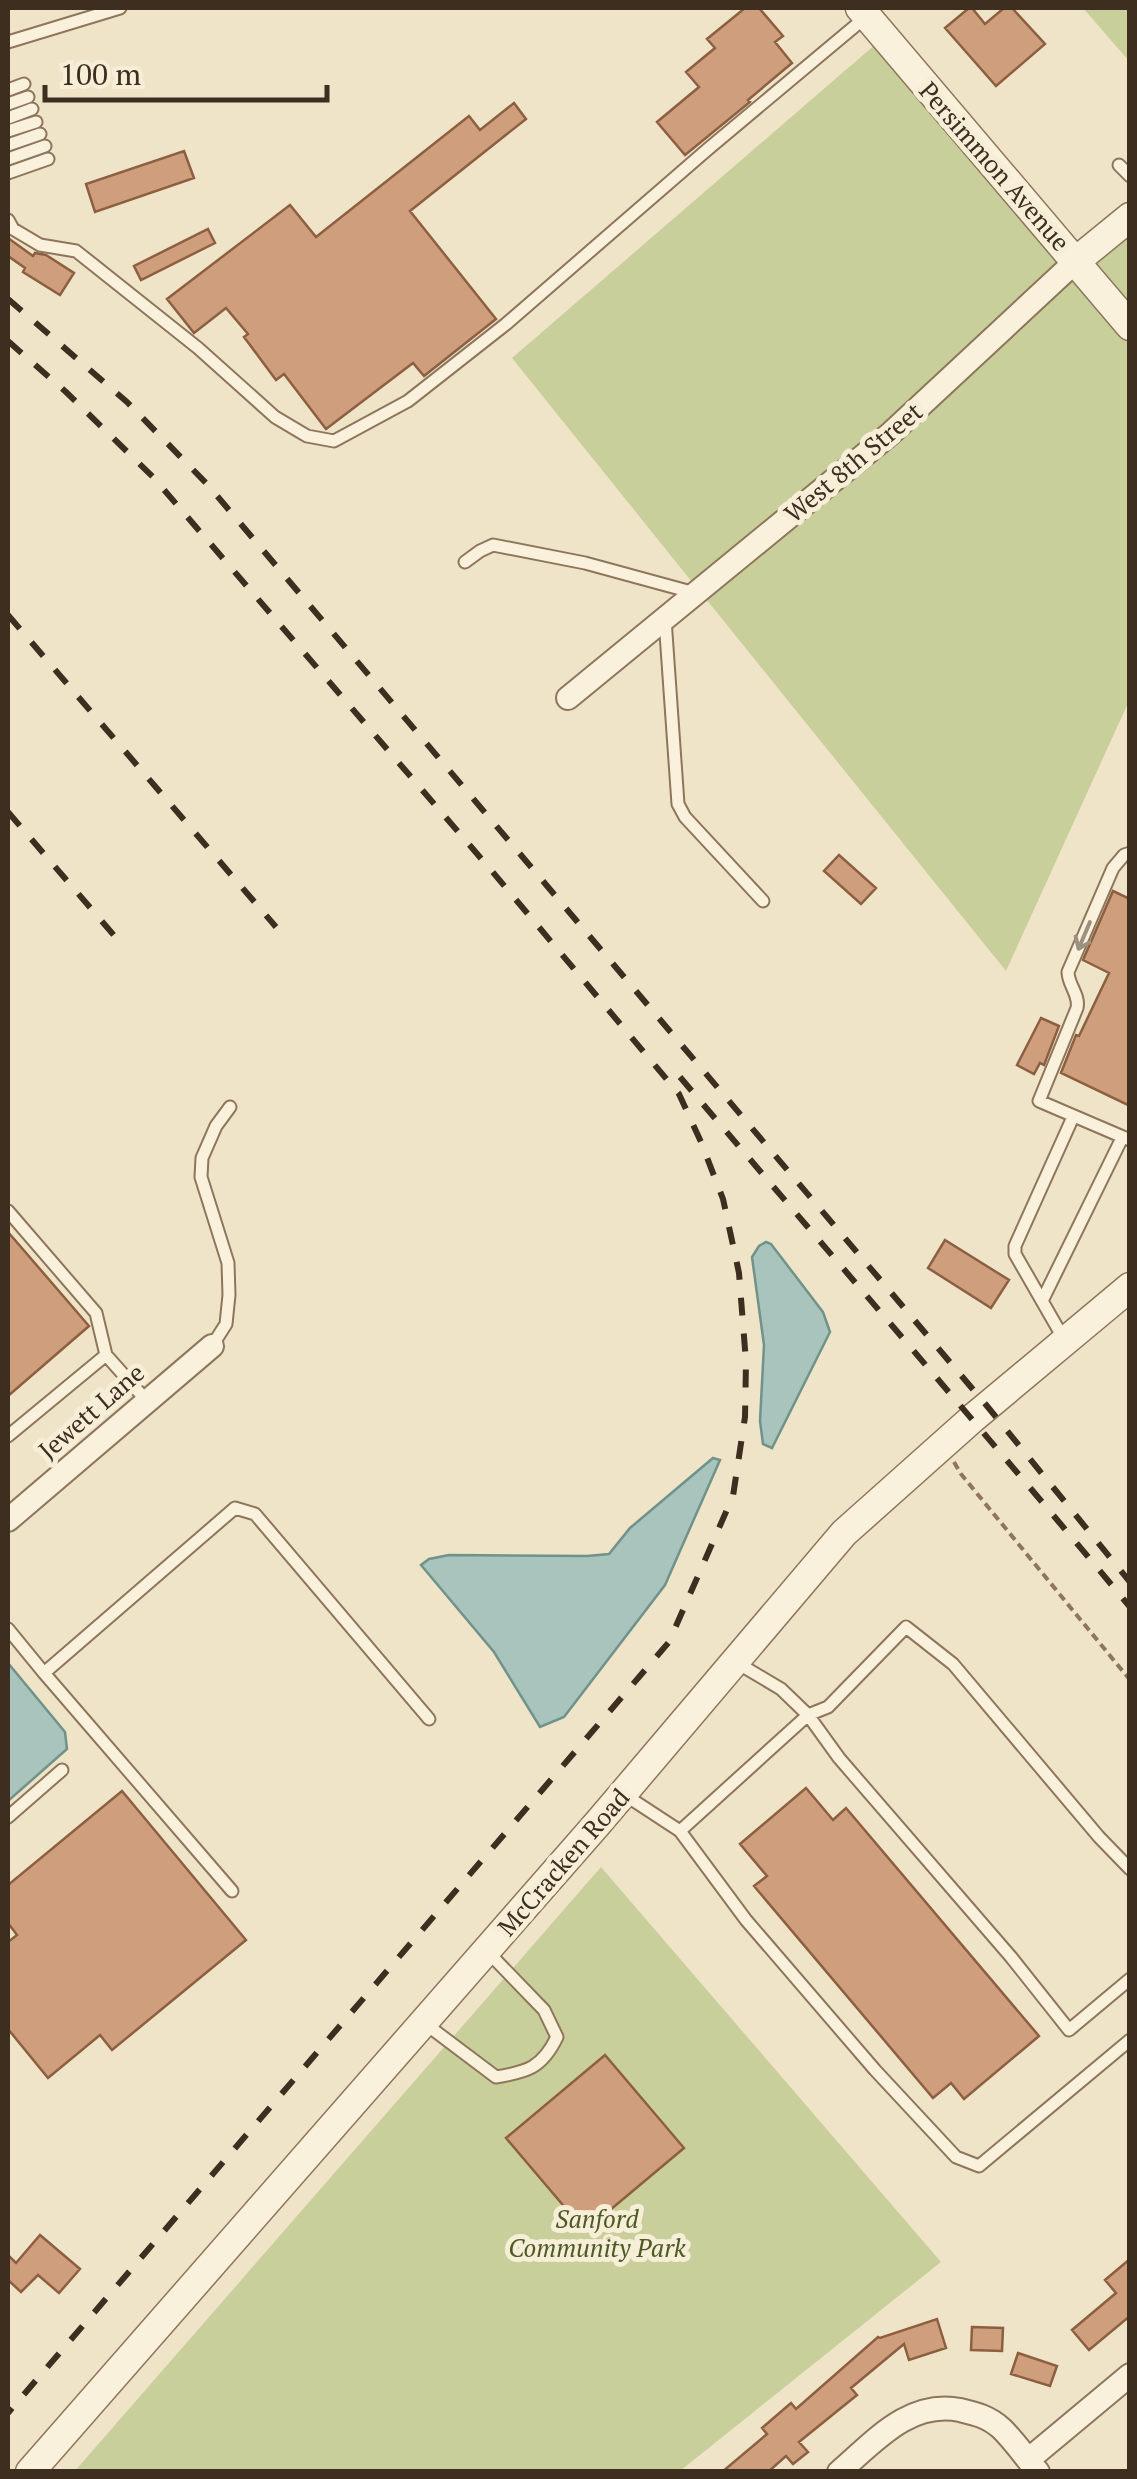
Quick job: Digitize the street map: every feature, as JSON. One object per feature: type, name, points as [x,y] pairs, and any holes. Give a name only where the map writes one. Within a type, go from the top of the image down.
[{"type":"street","name":"Persimmon Avenue","points":[[863,12],[1130,326]]},
{"type":"street","name":"West 8th Street","points":[[568,698],[890,434],[1076,261],[1130,217]]},
{"type":"street","name":"McCracken Road","points":[[30,2472],[844,1533],[944,1443],[1130,1287]]},
{"type":"street","name":"Jewett Lane","points":[[8,1520],[212,1346]]},
{"type":"street","points":[[839,2472],[895,2424],[921,2411],[950,2408],[982,2415],[1002,2429],[1033,2466],[1130,2375]]},
{"type":"lane","points":[[8,42],[120,8]]},
{"type":"lane","points":[[8,220],[13,229],[40,245],[76,251],[198,348],[275,417],[307,436],[334,442],[408,401],[506,324],[863,12]]},
{"type":"lane","points":[[8,90],[36,122]]},
{"type":"lane","points":[[8,104],[36,122]]},
{"type":"lane","points":[[8,118],[36,122]]},
{"type":"lane","points":[[8,132],[36,122]]},
{"type":"lane","points":[[8,145],[36,122]]},
{"type":"lane","points":[[8,159],[36,122]]},
{"type":"lane","points":[[8,172],[36,122]]},
{"type":"lane","points":[[1120,164],[1130,176]]},
{"type":"lane","points":[[465,562],[493,545],[585,562],[696,593]]},
{"type":"lane","points":[[665,619],[678,804],[685,817],[763,901]]},
{"type":"lane","points":[[1042,1301],[1126,1139],[1038,1101],[1077,1008],[1068,972],[1113,868],[1130,853]]},
{"type":"lane","points":[[212,1346],[226,1324],[228,1263],[201,1178],[202,1158],[216,1126],[230,1107]]},
{"type":"lane","points":[[1065,1341],[1015,1254],[1015,1246],[1074,1117]]},
{"type":"lane","points":[[8,1211],[96,1313],[106,1355],[146,1400]]},
{"type":"lane","points":[[8,1436],[106,1355]]},
{"type":"lane","points":[[44,1673],[235,1508],[255,1514],[429,1719]]},
{"type":"lane","points":[[680,1831],[808,1715],[828,1706],[906,1627],[953,1664],[1130,1869]]},
{"type":"lane","points":[[8,1628],[232,1891]]},
{"type":"lane","points":[[734,1661],[781,1688],[808,1715],[839,1758],[1069,2030],[1130,1979]]},
{"type":"lane","points":[[8,1816],[62,1770]]},
{"type":"lane","points":[[622,1793],[680,1831],[746,1920],[956,2157],[979,2166],[1130,2040]]},
{"type":"lane","points":[[423,2022],[496,2077],[528,2072],[551,2049],[557,2037],[544,2010],[486,1950]]},
{"type":"path","points":[[944,1443],[962,1474],[1130,1680]]},
{"type":"green space","points":[[1083,8],[1129,8],[1129,61]]},
{"type":"green space","points":[[877,43],[1062,259],[883,426],[692,582],[512,358]]},
{"type":"green space","points":[[1129,231],[1129,310],[1091,263]]},
{"type":"green space","points":[[1076,276],[1129,341],[1129,701],[1006,971],[706,599]]},
{"type":"green space","name":"Sanford Community Park","points":[[601,1867],[941,2262],[680,2471],[74,2472]]},
{"type":"water","points":[[766,1242],[823,1312],[830,1332],[772,1448],[763,1444],[760,1421],[764,1345],[752,1257]]},
{"type":"water","points":[[713,1458],[720,1460],[665,1585],[564,1717],[540,1727],[494,1652],[421,1565],[449,1555],[609,1554],[630,1528]]},
{"type":"water","points":[[8,1663],[65,1732],[67,1749],[8,1801]]},
{"type":"building","points":[[745,8],[759,8],[783,36],[775,42],[792,63],[685,155],[657,122],[699,87],[686,72],[715,48],[707,39]]},
{"type":"building","points":[[969,8],[985,24],[1004,8],[1012,8],[1045,44],[996,86],[945,28]]},
{"type":"building","points":[[514,103],[526,119],[410,211],[496,319],[424,376],[413,363],[326,429],[284,374],[276,380],[244,337],[248,334],[226,308],[194,333],[167,299],[290,205],[316,237],[469,116],[480,130]]},
{"type":"building","points":[[184,151],[194,178],[95,212],[86,184]]},
{"type":"building","points":[[208,229],[215,243],[141,280],[134,266]]},
{"type":"building","points":[[8,238],[33,256],[46,255],[74,273],[60,295],[23,272],[25,268],[8,256]]},
{"type":"building","points":[[839,855],[876,888],[861,904],[824,871]]},
{"type":"building","points":[[1113,891],[1130,899],[1130,1106],[1061,1073],[1109,973],[1083,960]]},
{"type":"building","points":[[1041,1018],[1059,1026],[1044,1065],[1040,1063],[1034,1074],[1017,1065]]},
{"type":"building","points":[[8,1232],[89,1326],[8,1396]]},
{"type":"building","points":[[945,1240],[1009,1280],[991,1308],[928,1268]]},
{"type":"building","points":[[806,1788],[833,1820],[846,1808],[1039,2036],[964,2099],[951,2083],[933,2098],[754,1886],[767,1876],[740,1844]]},
{"type":"building","points":[[122,1791],[246,1940],[112,2050],[100,2035],[48,2078],[8,2029],[8,1942],[17,1935],[8,1923],[8,1885]]},
{"type":"building","points":[[605,2055],[684,2148],[585,2231],[506,2138]]},
{"type":"building","points":[[40,2235],[80,2269],[59,2293],[38,2275],[21,2292],[8,2280],[8,2255],[16,2263]]},
{"type":"building","points":[[1130,2259],[1130,2316],[1089,2350],[1072,2330],[1116,2293],[1105,2280]]},
{"type":"building","points":[[937,2319],[946,2348],[909,2360],[904,2344],[851,2388],[857,2395],[799,2442],[808,2452],[793,2464],[786,2456],[768,2472],[722,2472],[767,2434],[762,2428],[791,2403],[796,2409],[878,2337]]},
{"type":"building","points":[[972,2327],[1003,2328],[1002,2351],[971,2350]]},
{"type":"building","points":[[1018,2353],[1057,2366],[1050,2386],[1011,2374]]},
{"type":"railway","points":[[8,299],[127,402],[207,484],[987,1406],[1130,1582]]},
{"type":"railway","points":[[8,341],[153,477],[679,1094],[723,1199],[739,1273],[746,1362],[745,1417],[733,1496],[669,1642],[8,2413]]},
{"type":"railway","points":[[8,615],[276,927]]},
{"type":"railway","points":[[8,812],[124,947]]},
{"type":"railway","points":[[680,1077],[1130,1607]]}]
